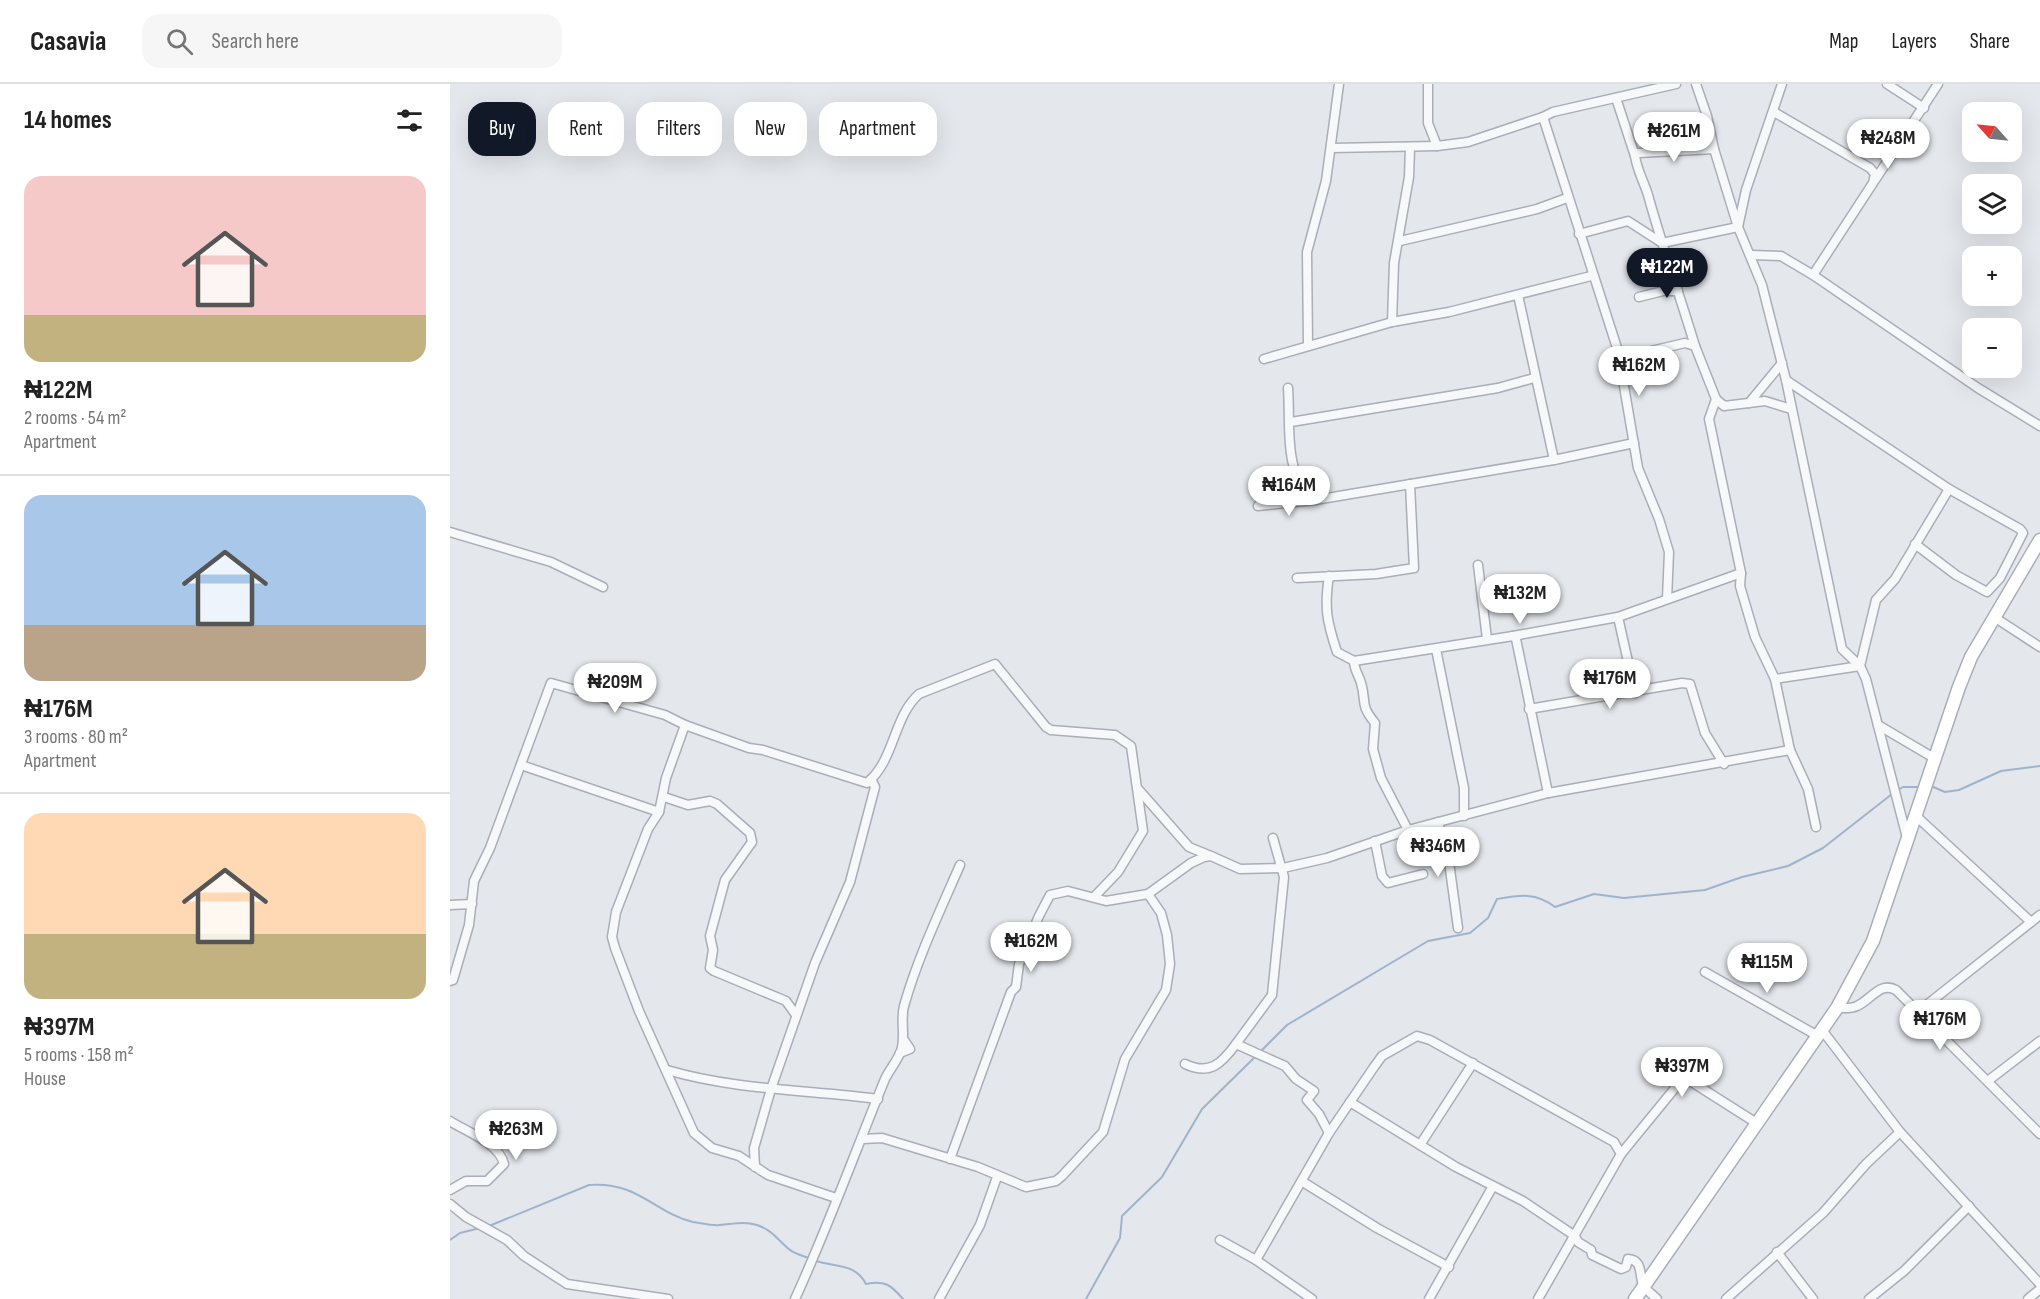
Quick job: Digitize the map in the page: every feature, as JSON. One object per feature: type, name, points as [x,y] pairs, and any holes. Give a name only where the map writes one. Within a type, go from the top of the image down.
[{"type":"main road","points":[[1635,1299],[1837,1008],[1873,942],[1934,758],[1971,657],[2040,540]]},
{"type":"street","points":[[1308,346],[1307,252],[1326,182],[1339,84]]},
{"type":"street","points":[[1428,84],[1428,123],[1437,146]]},
{"type":"street","points":[[1331,148],[1410,148],[1468,142],[1553,112],[1676,84]]},
{"type":"street","points":[[1696,84],[1738,227],[1752,255],[1782,363],[1842,649],[1860,666],[1866,679],[1907,839]]},
{"type":"street","points":[[1738,227],[1746,190],[1782,84]]},
{"type":"street","points":[[1887,84],[1924,108]]},
{"type":"street","points":[[1813,275],[1938,84]]},
{"type":"street","points":[[1616,98],[1695,346],[1718,403]]},
{"type":"street","points":[[1774,112],[1870,168],[1875,174],[1874,183]]},
{"type":"street","points":[[1543,117],[1591,276],[1618,351],[1643,484],[1666,540],[1669,581],[1667,599]]},
{"type":"street","points":[[1392,322],[1394,262],[1400,241],[1402,208],[1409,177],[1410,148]]},
{"type":"street","points":[[1635,156],[1638,153],[1676,149],[1714,149]]},
{"type":"street","points":[[1400,241],[1537,209],[1567,198]]},
{"type":"street","points":[[1579,234],[1628,221],[1662,243],[1738,227]]},
{"type":"street","points":[[1752,255],[1781,256],[1885,322],[1978,388],[2040,426]]},
{"type":"street","points":[[1264,359],[1392,322],[1518,296],[1591,276]]},
{"type":"street","points":[[1639,297],[1663,291],[1678,291]]},
{"type":"street","points":[[1518,296],[1534,378],[1554,460]]},
{"type":"street","points":[[1618,351],[1638,354],[1685,343],[1695,346]]},
{"type":"street","points":[[1749,403],[1782,363]]},
{"type":"street","points":[[1290,422],[1498,388],[1534,378]]},
{"type":"street","points":[[1786,380],[1949,489],[2020,529],[2023,533],[2000,578],[1988,592],[1980,590],[1915,544]]},
{"type":"street","points":[[1288,388],[1292,467],[1303,491],[1315,500]]},
{"type":"street","points":[[1791,409],[1765,401],[1718,403],[1710,412],[1709,419],[1741,573],[1740,586],[1755,637],[1775,679],[1790,750],[1808,789],[1816,827]]},
{"type":"street","points":[[1258,506],[1315,500],[1554,460],[1634,442]]},
{"type":"street","points":[[1297,578],[1414,568],[1410,484]]},
{"type":"street","points":[[1860,666],[1876,600],[1895,579],[1949,489]]},
{"type":"street","points":[[450,532],[550,562],[603,587]]},
{"type":"street","points":[[1478,565],[1486,639]]},
{"type":"street","points":[[1329,576],[1324,606],[1332,639],[1337,652],[1354,661],[1513,636],[1618,616],[1741,573]]},
{"type":"street","points":[[2000,578],[2012,586]]},
{"type":"street","points":[[1618,616],[1635,693]]},
{"type":"street","points":[[1994,617],[2040,647]]},
{"type":"street","points":[[1513,636],[1516,639],[1548,793]]},
{"type":"street","points":[[1436,649],[1464,788],[1464,816]]},
{"type":"street","points":[[1354,661],[1354,669],[1362,684],[1365,711],[1375,723],[1373,749],[1384,789],[1408,830]]},
{"type":"street","points":[[450,981],[453,980],[466,936],[474,881],[490,848],[551,683],[665,715],[685,725],[749,748],[763,750],[867,783],[885,759],[903,713],[911,701],[919,694],[995,664],[1046,727],[1051,730],[1115,735],[1131,746],[1143,831],[1118,872],[1094,897]]},
{"type":"street","points":[[1775,679],[1860,666]]},
{"type":"street","points":[[1529,709],[1635,693],[1682,683],[1690,684],[1705,733],[1724,764]]},
{"type":"street","points":[[685,725],[666,778],[664,797],[659,812],[648,829],[616,912],[612,937],[639,1011],[694,1133],[700,1140],[712,1148],[739,1156],[778,1180],[836,1198]]},
{"type":"street","points":[[1878,725],[1934,758]]},
{"type":"street","points":[[1138,789],[1189,847],[1240,869],[1283,868],[1327,858],[1408,830],[1548,793],[1724,764],[1790,750]]},
{"type":"street","points":[[521,765],[659,812]]},
{"type":"street","points":[[755,1167],[754,1148],[771,1089],[836,909],[850,882],[875,787],[871,779]]},
{"type":"street","points":[[664,797],[688,805],[710,801],[717,804],[750,833],[752,842],[725,880],[722,890],[710,936],[713,950],[710,968],[786,1001],[796,1015]]},
{"type":"street","points":[[1915,815],[2031,922]]},
{"type":"street","points":[[1438,822],[1449,862],[1458,928]]},
{"type":"street","points":[[1185,1064],[1205,1069],[1214,1068],[1220,1064],[1272,995],[1284,900],[1283,868],[1273,838]]},
{"type":"street","points":[[1375,841],[1382,876],[1388,883],[1423,874]]},
{"type":"street","points":[[950,1159],[1011,992],[1016,987],[1019,964],[1050,895],[1068,891],[1106,901],[1148,894],[1191,863],[1211,856]]},
{"type":"street","points":[[795,1299],[863,1139],[886,1076],[900,1053],[904,1040],[902,1019],[909,990],[927,941],[960,866]]},
{"type":"street","points":[[863,1139],[882,1138],[950,1159],[1026,1187],[1056,1181],[1103,1132],[1125,1059],[1163,997],[1168,983],[1167,935],[1161,913],[1148,894]]},
{"type":"street","points":[[450,905],[472,904]]},
{"type":"street","points":[[1919,1011],[2040,915]]},
{"type":"street","points":[[1705,972],[1820,1033],[1900,1132],[2040,1284]]},
{"type":"street","points":[[1837,1008],[1859,1005],[1876,991],[1891,987],[1919,1011],[1989,1080],[2040,1134]]},
{"type":"street","points":[[1256,1260],[1303,1182],[1329,1133],[1382,1056],[1416,1036],[1430,1040],[1473,1063],[1614,1142],[1620,1154]]},
{"type":"street","points":[[1989,1080],[2040,1041]]},
{"type":"street","points":[[1236,1044],[1285,1066],[1296,1079],[1310,1087],[1314,1091],[1307,1100],[1320,1114],[1329,1133]]},
{"type":"street","points":[[1420,1145],[1473,1063]]},
{"type":"street","points":[[667,1070],[690,1077],[771,1089],[878,1099]]},
{"type":"street","points":[[1538,1299],[1620,1154],[1684,1077],[1758,1124]]},
{"type":"street","points":[[1350,1102],[1420,1145],[1523,1201],[1575,1236],[1578,1242],[1592,1250],[1592,1255],[1615,1267],[1626,1267],[1628,1259],[1634,1259],[1638,1263],[1644,1287],[1657,1299]]},
{"type":"street","points":[[450,1121],[493,1148],[504,1164],[487,1181],[466,1181],[450,1190]]},
{"type":"street","points":[[1726,1299],[1834,1203],[1866,1164],[1900,1132]]},
{"type":"street","points":[[939,1299],[980,1226],[997,1177]]},
{"type":"street","points":[[1303,1182],[1377,1228],[1449,1267]]},
{"type":"street","points":[[1429,1299],[1493,1186]]},
{"type":"street","points":[[450,1204],[466,1217],[507,1240],[524,1256],[567,1284],[669,1299]]},
{"type":"street","points":[[1869,1299],[1904,1271],[1969,1206]]},
{"type":"street","points":[[1220,1240],[1256,1260],[1312,1299]]},
{"type":"street","points":[[1777,1252],[1813,1299]]},
{"type":"street","points":[[610,1299],[611,1289]]},
{"type":"street","points":[[2028,1299],[2040,1289]]},
{"type":"waterway","points":[[1931,786],[1945,792],[1959,790],[2001,771],[2040,766]]},
{"type":"waterway","points":[[1896,791],[1903,787],[1920,787]]},
{"type":"waterway","points":[[1260,1052],[1287,1025],[1428,941],[1470,933],[1488,918],[1497,899],[1528,896],[1541,899],[1555,907],[1594,894],[1624,898],[1705,890],[1742,877],[1788,866],[1823,848],[1892,794]]},
{"type":"waterway","points":[[1086,1299],[1120,1238],[1122,1216],[1162,1177],[1202,1109],[1256,1056]]},
{"type":"waterway","points":[[489,1226],[589,1185],[606,1185],[633,1192],[693,1222],[714,1225],[743,1223],[757,1225],[771,1232],[792,1251],[811,1259]]},
{"type":"waterway","points":[[450,1240],[460,1233],[480,1228]]},
{"type":"waterway","points":[[816,1261],[850,1269],[856,1272],[866,1284],[883,1283],[895,1290],[903,1299]]}]
